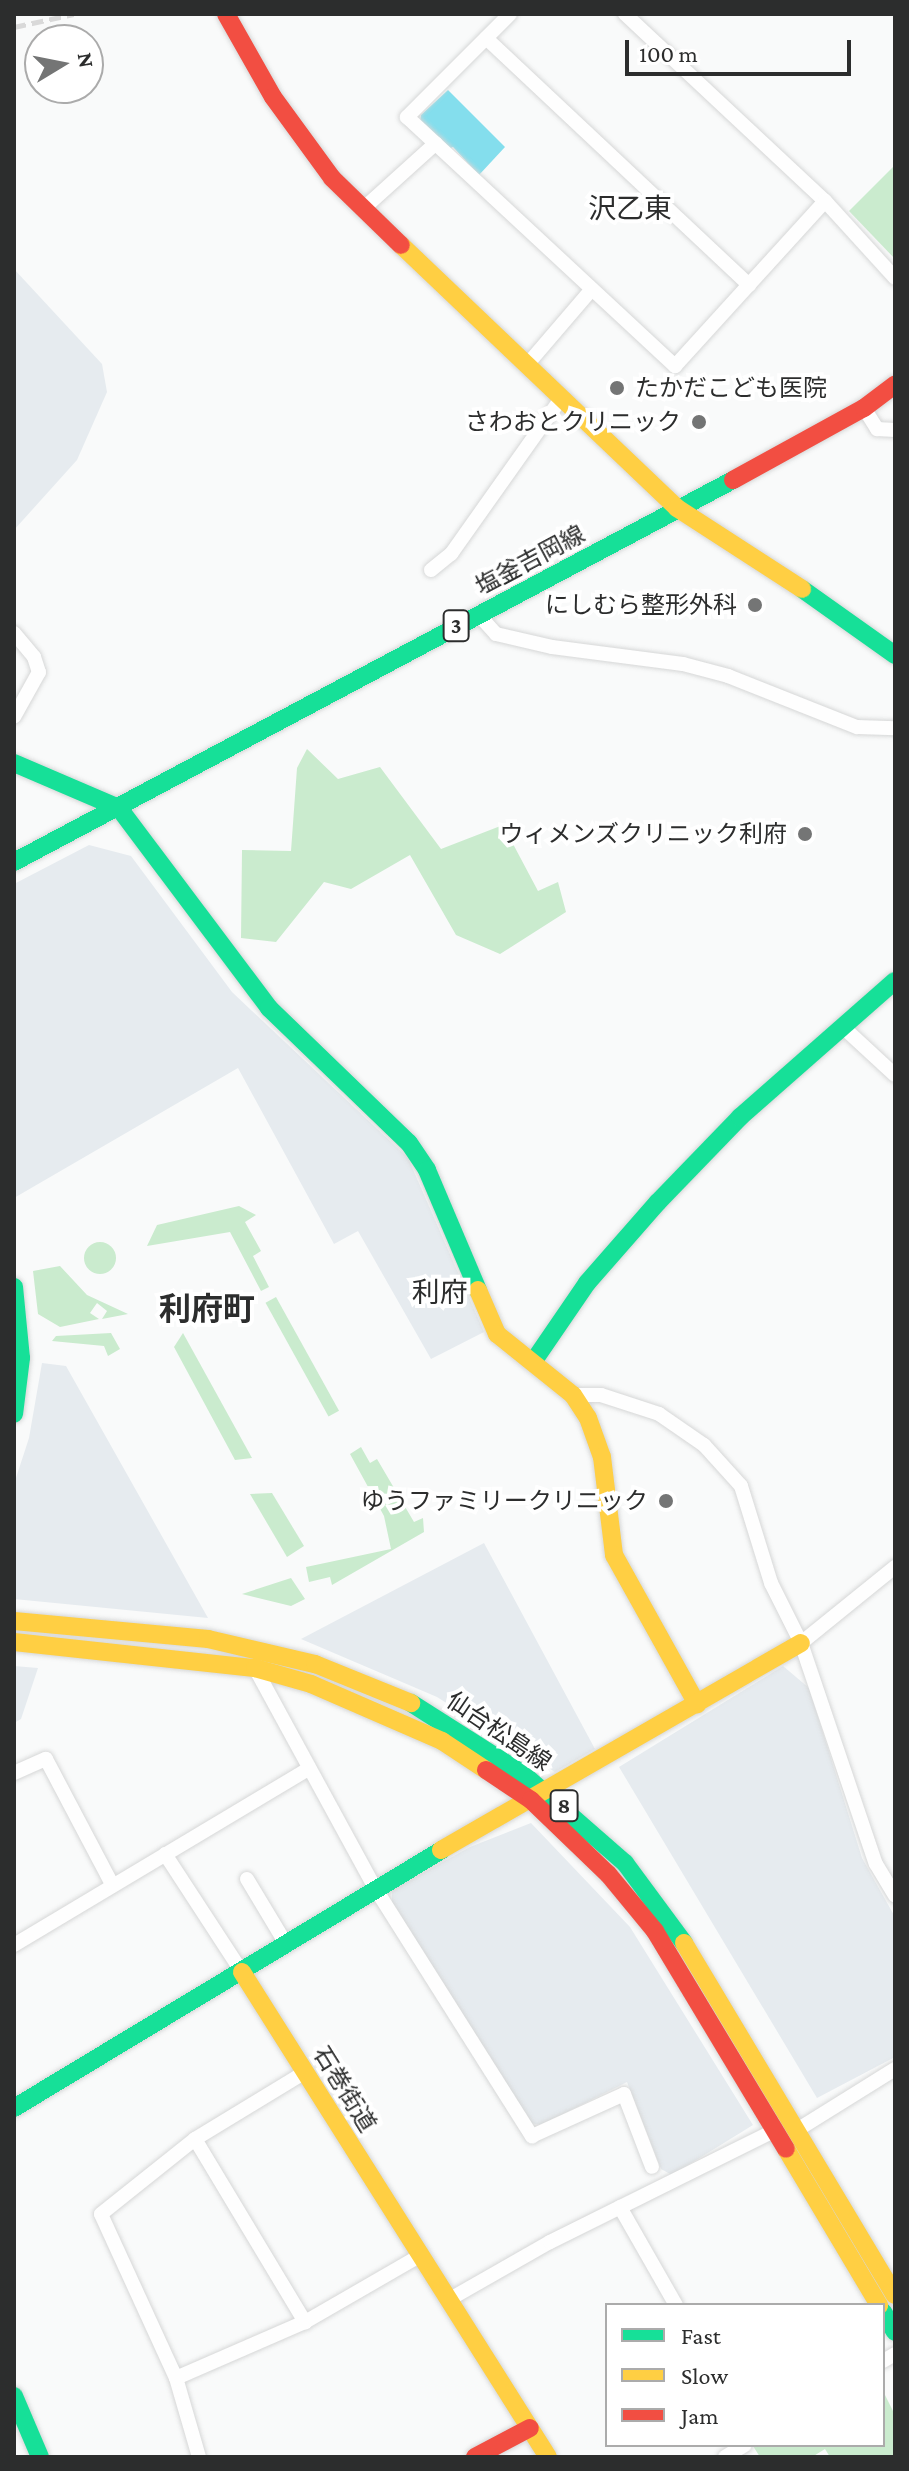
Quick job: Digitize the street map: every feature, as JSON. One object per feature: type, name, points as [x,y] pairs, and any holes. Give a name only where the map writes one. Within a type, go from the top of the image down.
[{"type":"street","points":[[226,14],[303,140],[363,209],[560,400],[677,508],[870,633],[895,655]]},
{"type":"street","points":[[510,14],[407,117],[675,366],[825,201]]},
{"type":"street","points":[[625,14],[825,201],[895,278]]},
{"type":"street","points":[[486,38],[749,285]]},
{"type":"street","points":[[363,209],[436,143]]},
{"type":"street","points":[[526,366],[592,289]]},
{"type":"street","name":"塩釜吉岡線","points":[[14,862],[864,408],[895,385]]},
{"type":"street","points":[[431,570],[451,554],[560,400]]},
{"type":"street","points":[[864,408],[877,429],[895,430]]},
{"type":"street","points":[[478,614],[496,634],[552,647],[683,664],[728,676],[857,727],[895,728]]},
{"type":"street","points":[[14,633],[34,657],[39,672],[14,717]]},
{"type":"street","points":[[14,763],[119,808],[269,1008],[409,1143],[427,1170],[485,1315],[497,1334],[573,1395],[602,1457],[614,1555],[697,1704]]},
{"type":"street","points":[[533,1362],[587,1283],[658,1202],[740,1117],[895,981]]},
{"type":"street","points":[[844,1028],[895,1075]]},
{"type":"street","points":[[14,1287],[21,1358],[14,1414]]},
{"type":"street","points":[[573,1395],[601,1395],[659,1414],[722,1464],[741,1486],[771,1583],[801,1643],[876,1864],[895,1896]]},
{"type":"street","points":[[14,2108],[242,1972],[375,1888],[801,1643],[895,1567]]},
{"type":"street","name":"仙台松島線","points":[[14,1621],[208,1639],[315,1664],[418,1706],[538,1796],[625,1863],[672,1923],[895,2295]]},
{"type":"street","name":"仙台松島線","points":[[14,1642],[255,1668],[311,1684],[410,1724],[538,1796],[655,1931],[878,2303]]},
{"type":"street","points":[[255,1668],[306,1770],[375,1888],[532,2136],[624,2094],[652,2167]]},
{"type":"street","points":[[14,1773],[46,1759],[112,1884]]},
{"type":"street","points":[[14,1945],[306,1770]]},
{"type":"street","points":[[165,1854],[242,1972]]},
{"type":"street","points":[[247,1879],[286,1944]]},
{"type":"street","name":"石巻街道","points":[[242,1972],[548,2457]]},
{"type":"street","points":[[797,2130],[895,2069]]},
{"type":"street","points":[[199,2457],[176,2378],[101,2214],[195,2139],[305,2072]]},
{"type":"street","points":[[450,2299],[620,2207],[774,2131]]},
{"type":"street","points":[[195,2139],[305,2322]]},
{"type":"street","points":[[620,2207],[675,2303]]},
{"type":"street","points":[[176,2378],[305,2322],[421,2255]]},
{"type":"street","points":[[14,2396],[40,2457]]},
{"type":"street","points":[[475,2457],[530,2428]]},
{"type":"shaded area","points":[[14,269],[102,364],[107,392],[77,460],[14,530]]},
{"type":"shaded area","points":[[89,845],[131,856],[232,992],[408,1158],[484,1332],[431,1359],[358,1231],[334,1244],[238,1068],[14,1198],[14,884]]},
{"type":"shaded area","points":[[42,1363],[66,1366],[208,1618],[14,1599],[14,1484],[29,1438]]},
{"type":"shaded area","points":[[484,1543],[595,1749],[555,1772],[437,1697],[301,1639]]},
{"type":"shaded area","points":[[14,1666],[38,1668],[21,1719],[14,1723]]},
{"type":"shaded area","points":[[783,1666],[809,1688],[862,1858],[895,1917],[895,2057],[817,2098],[619,1767]]},
{"type":"shaded area","points":[[531,1823],[630,1927],[753,2125],[672,2175],[661,2169],[627,2082],[541,2125],[530,2123],[392,1903],[392,1890],[470,1847]]},
{"type":"green space","points":[[895,165],[895,259],[849,211]]},
{"type":"green space","points":[[307,749],[338,779],[380,767],[441,849],[503,825],[538,891],[558,882],[566,912],[500,954],[456,935],[410,855],[351,889],[324,882],[276,942],[241,938],[242,850],[291,851],[297,768]]},
{"type":"green space","points":[[239,1206],[256,1215],[245,1222],[261,1251],[253,1256],[269,1287],[261,1291],[230,1232],[147,1246],[157,1225]]},
{"type":"green space","points":[[100,1242],[112,1246],[116,1258],[112,1270],[100,1274],[88,1270],[84,1258],[88,1246]]},
{"type":"green space","points":[[60,1266],[87,1295],[128,1314],[102,1319],[107,1311],[97,1303],[90,1313],[99,1319],[60,1327],[38,1314],[33,1271]]},
{"type":"green space","points":[[276,1297],[339,1411],[329,1417],[266,1303]]},
{"type":"green space","points":[[111,1333],[120,1349],[108,1356],[104,1346],[52,1341],[56,1336]]},
{"type":"green space","points":[[183,1333],[252,1458],[235,1460],[174,1347]]},
{"type":"green space","points":[[361,1447],[370,1463],[377,1459],[414,1522],[423,1518],[424,1532],[332,1585],[330,1577],[309,1582],[306,1567],[391,1549],[384,1516],[350,1454]]},
{"type":"green space","points":[[272,1493],[304,1546],[287,1557],[250,1494]]},
{"type":"green space","points":[[291,1578],[305,1599],[291,1606],[242,1594]]},
{"type":"green space","points":[[885,2395],[895,2415],[895,2457],[830,2457],[825,2449],[812,2457],[760,2457],[754,2447],[885,2447]]},
{"type":"water","points":[[448,90],[505,147],[479,175],[453,147],[448,149],[420,124],[421,115]]},
{"type":"railway","points":[[14,27],[74,14]]},
{"type":"traffic: fast","points":[[14,862],[733,480]]},
{"type":"traffic: fast","points":[[802,589],[895,655]]},
{"type":"traffic: fast","points":[[14,763],[119,808],[269,1008],[409,1143],[427,1170],[478,1290]]},
{"type":"traffic: fast","points":[[533,1362],[587,1283],[658,1202],[740,1117],[895,981]]},
{"type":"traffic: fast","points":[[14,1287],[21,1358],[14,1414]]},
{"type":"traffic: fast","points":[[411,1703],[523,1774],[625,1863],[684,1943]]},
{"type":"traffic: fast","points":[[14,2108],[441,1850]]},
{"type":"traffic: fast","points":[[885,2315],[895,2332]]},
{"type":"traffic: fast","points":[[14,2396],[40,2457]]},
{"type":"traffic: slow","points":[[401,245],[677,508],[802,589]]},
{"type":"traffic: slow","points":[[478,1290],[497,1334],[573,1395],[588,1418],[602,1457],[614,1555],[697,1704]]},
{"type":"traffic: slow","points":[[14,1621],[208,1639],[315,1664],[411,1703]]},
{"type":"traffic: slow","points":[[14,1642],[255,1668],[311,1684],[442,1741],[486,1770]]},
{"type":"traffic: slow","points":[[441,1850],[801,1643]]},
{"type":"traffic: slow","points":[[684,1943],[895,2295]]},
{"type":"traffic: slow","points":[[242,1972],[548,2457]]},
{"type":"traffic: slow","points":[[786,2149],[878,2303]]},
{"type":"traffic: jam","points":[[226,14],[273,97],[332,178],[401,245]]},
{"type":"traffic: jam","points":[[733,480],[864,408],[895,385]]},
{"type":"traffic: jam","points":[[486,1770],[531,1800],[608,1874],[655,1931],[786,2149]]},
{"type":"traffic: jam","points":[[475,2457],[530,2428]]},
{"type":"place","name":"たかだこども医院","points":[[617,388]]},
{"type":"place","name":"さわおとクリニック","points":[[699,422]]},
{"type":"place","name":"にしむら整形外科","points":[[755,605]]},
{"type":"place","name":"ウィメンズクリニック利府","points":[[805,834]]},
{"type":"place","name":"ゆうファミリークリニック","points":[[666,1501]]},
{"type":"district","name":"沢乙東","points":[[630,209]]},
{"type":"district","name":"利府","points":[[440,1293]]},
{"type":"district","name":"利府町","points":[[207,1309]]}]
